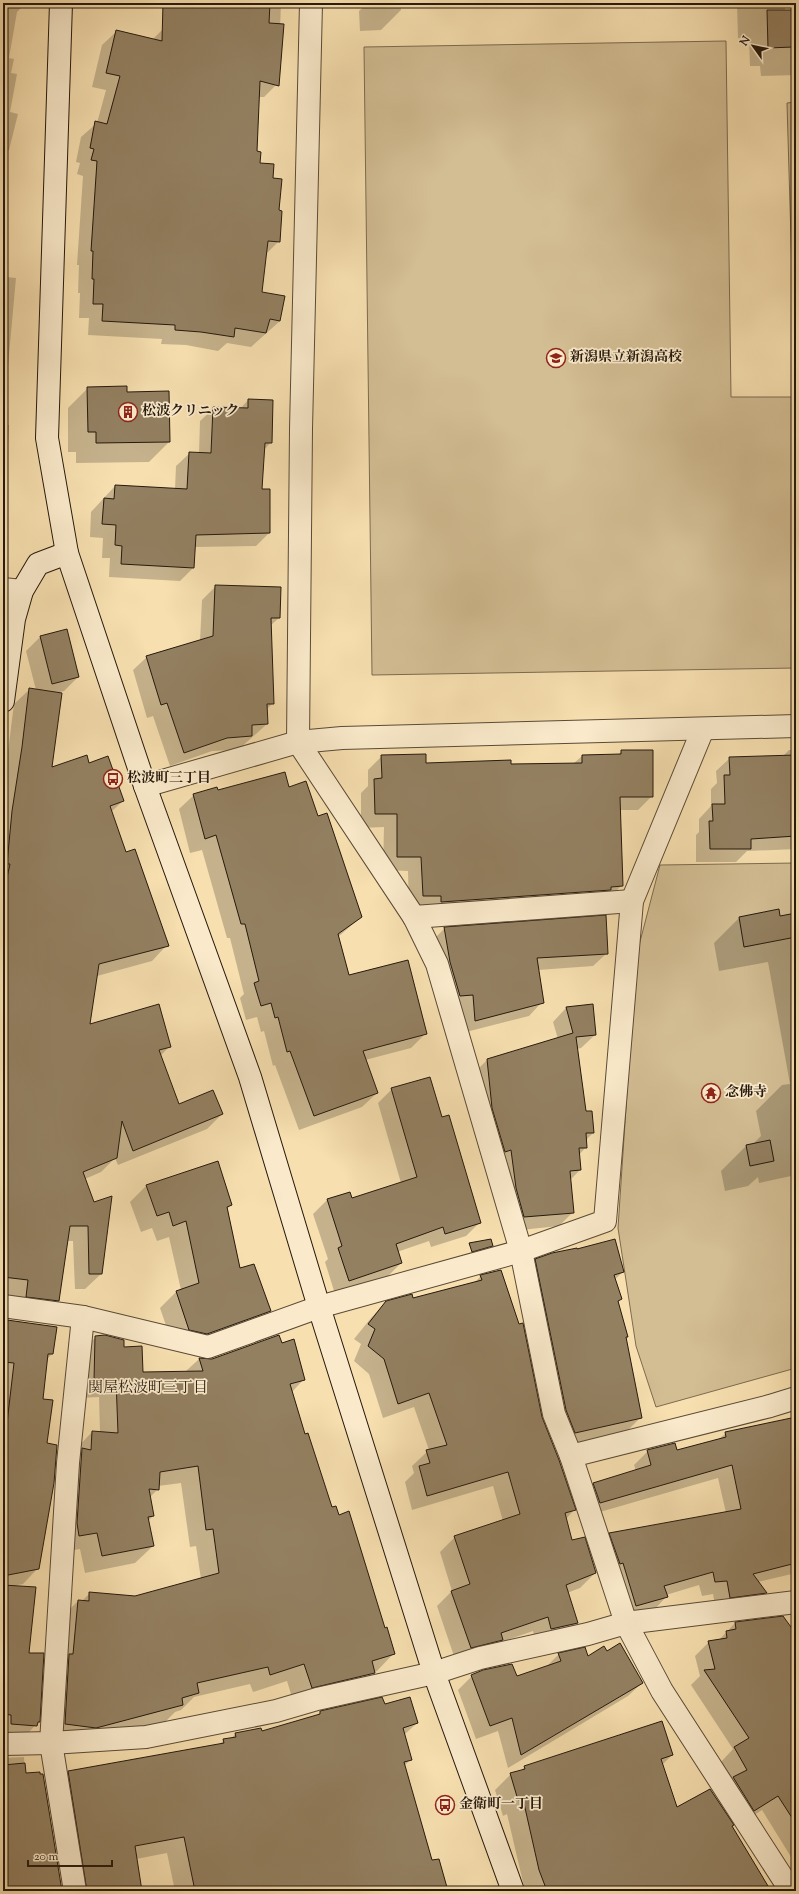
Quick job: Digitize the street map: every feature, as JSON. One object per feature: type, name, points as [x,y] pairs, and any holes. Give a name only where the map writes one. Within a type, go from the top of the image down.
[{"type":"street","points":[[61,3],[47,438],[67,553],[145,786],[250,1077],[319,1307],[434,1673],[513,1891]]},
{"type":"street","points":[[311,3],[301,429],[298,742],[414,917],[437,964],[521,1251],[554,1414],[571,1456],[626,1623],[662,1691],[792,1891]]},
{"type":"street","points":[[3,701],[14,619],[12,590],[38,564],[67,553]]},
{"type":"street","points":[[145,786],[298,742],[342,738],[796,726]]},
{"type":"street","points":[[3,1306],[83,1317],[208,1347],[319,1307],[521,1251],[605,1221],[632,901],[703,729]]},
{"type":"street","points":[[414,917],[632,901]]},
{"type":"street","points":[[75,1891],[51,1743],[68,1463],[83,1317]]},
{"type":"street","points":[[571,1456],[770,1406],[796,1398]]},
{"type":"street","points":[[3,1744],[51,1743],[146,1737],[276,1711],[317,1699],[434,1673],[480,1658],[588,1634],[626,1623],[796,1602]]},
{"type":"shaded area","name":"新潟県立新潟高校","points":[[726,41],[731,397],[796,397],[796,668],[372,675],[364,47]]},
{"type":"shaded area","points":[[796,102],[796,341],[794,341],[787,103]]},
{"type":"shaded area","name":"念佛寺","points":[[796,863],[796,1368],[656,1407],[636,1346],[618,1228],[636,957],[660,865]]},
{"type":"building","points":[[163,3],[270,3],[269,23],[284,24],[279,86],[260,81],[257,151],[261,152],[260,163],[274,164],[273,178],[282,179],[279,210],[282,211],[280,242],[268,241],[262,292],[285,296],[280,321],[270,319],[266,333],[235,328],[234,337],[175,330],[175,325],[102,321],[103,304],[93,304],[93,251],[91,251],[97,161],[91,160],[94,149],[90,148],[95,121],[107,124],[120,76],[106,73],[116,30],[162,41]]},
{"type":"building","points":[[767,10],[792,10],[793,47],[768,48]]},
{"type":"building","name":"松波クリニック","points":[[127,386],[127,392],[169,391],[170,442],[96,443],[96,432],[88,432],[87,387]]},
{"type":"building","points":[[248,399],[273,400],[272,443],[265,443],[262,489],[270,489],[270,533],[196,535],[194,568],[121,564],[122,546],[115,545],[116,525],[102,524],[104,498],[114,499],[115,485],[187,489],[189,452],[211,453],[213,407],[248,408]]},
{"type":"building","points":[[215,585],[281,587],[280,618],[271,618],[274,704],[267,704],[268,724],[252,725],[252,736],[227,738],[184,753],[167,703],[161,705],[146,656],[213,636]]},
{"type":"building","points":[[67,629],[79,677],[52,684],[40,636]]},
{"type":"building","points":[[29,688],[62,693],[52,767],[87,755],[89,763],[108,756],[124,801],[110,806],[126,852],[135,849],[169,946],[99,964],[90,1024],[159,1004],[171,1047],[159,1050],[179,1104],[213,1090],[223,1114],[133,1151],[122,1121],[117,1158],[83,1172],[94,1202],[112,1196],[102,1274],[89,1274],[88,1226],[70,1226],[59,1301],[26,1297],[28,1280],[3,1277],[3,896],[10,864],[7,864],[12,811]]},
{"type":"building","points":[[621,750],[653,750],[653,797],[620,797],[623,886],[611,887],[611,890],[441,902],[441,896],[423,896],[421,857],[397,857],[397,814],[375,814],[374,779],[382,778],[381,755],[426,754],[426,763],[511,760],[511,764],[582,763],[582,755],[621,754]]},
{"type":"building","points":[[796,755],[796,836],[751,839],[751,849],[710,849],[709,821],[713,821],[712,804],[725,804],[724,775],[730,775],[729,757]]},
{"type":"building","points":[[285,772],[289,787],[306,781],[318,816],[327,813],[362,917],[338,934],[349,975],[408,960],[427,1034],[363,1051],[378,1093],[314,1116],[290,1051],[287,1052],[278,1017],[275,1018],[271,1003],[261,1006],[254,983],[259,981],[245,924],[241,924],[216,835],[205,839],[193,794],[217,787],[218,790]]},
{"type":"building","points":[[779,909],[780,916],[796,913],[796,937],[744,947],[739,917]]},
{"type":"building","points":[[606,915],[608,954],[537,958],[544,1003],[475,1021],[473,995],[460,996],[450,962],[444,927]]},
{"type":"building","points":[[593,1004],[596,1035],[576,1037],[586,1111],[592,1111],[594,1133],[586,1133],[587,1148],[579,1148],[581,1170],[570,1171],[574,1213],[524,1217],[516,1188],[511,1150],[505,1152],[492,1108],[487,1059],[573,1033],[566,1007]]},
{"type":"building","points":[[430,1077],[442,1117],[449,1115],[481,1223],[445,1234],[443,1227],[396,1244],[402,1263],[349,1281],[338,1248],[342,1246],[327,1199],[350,1192],[352,1198],[417,1177],[391,1088]]},
{"type":"building","points":[[770,1140],[774,1161],[750,1166],[746,1145]]},
{"type":"building","points":[[218,1161],[232,1205],[227,1207],[240,1268],[254,1264],[271,1311],[207,1334],[189,1330],[176,1291],[199,1283],[186,1221],[173,1226],[169,1212],[157,1216],[146,1185]]},
{"type":"building","points":[[491,1239],[493,1246],[472,1252],[469,1243]]},
{"type":"building","points":[[615,1239],[624,1272],[614,1275],[622,1299],[618,1301],[628,1337],[626,1337],[642,1418],[575,1433],[566,1410],[535,1259],[552,1253],[577,1249]]},
{"type":"building","points":[[501,1270],[519,1324],[523,1323],[542,1417],[559,1460],[576,1510],[565,1513],[572,1540],[585,1537],[596,1573],[566,1585],[578,1623],[551,1629],[548,1617],[501,1633],[503,1640],[471,1648],[451,1591],[470,1584],[454,1536],[520,1514],[508,1472],[427,1496],[419,1466],[430,1463],[426,1450],[447,1445],[429,1393],[398,1404],[384,1359],[368,1346],[375,1329],[368,1324],[386,1301],[412,1294],[413,1298],[482,1280],[480,1275]]},
{"type":"building","points":[[7,1320],[57,1327],[53,1354],[48,1354],[43,1399],[53,1400],[47,1443],[57,1445],[54,1483],[39,1569],[3,1576],[3,1422],[7,1423],[14,1363],[3,1362]]},
{"type":"building","points":[[105,1335],[124,1340],[124,1347],[142,1346],[143,1372],[203,1371],[199,1358],[212,1359],[279,1335],[282,1343],[294,1339],[305,1380],[290,1384],[305,1434],[308,1433],[332,1507],[336,1506],[339,1515],[349,1511],[385,1628],[387,1627],[395,1654],[372,1661],[375,1673],[312,1688],[304,1664],[270,1675],[268,1667],[197,1683],[199,1693],[182,1698],[183,1705],[96,1728],[65,1724],[69,1654],[73,1654],[78,1600],[89,1601],[89,1592],[135,1596],[219,1573],[213,1529],[206,1530],[198,1466],[160,1472],[159,1490],[149,1489],[154,1516],[148,1517],[154,1546],[102,1556],[97,1533],[79,1536],[77,1523],[82,1448],[91,1450],[92,1431],[118,1433],[116,1380],[94,1381],[95,1336]]},
{"type":"building","points":[[796,1417],[796,1563],[753,1574],[767,1593],[730,1598],[727,1581],[715,1582],[713,1572],[664,1586],[668,1597],[636,1606],[623,1563],[620,1564],[609,1533],[741,1509],[732,1465],[600,1503],[593,1483],[651,1465],[647,1450],[675,1443],[677,1450],[726,1437],[725,1432]]},
{"type":"building","points":[[3,1585],[36,1587],[29,1653],[44,1653],[40,1722],[38,1722],[37,1726],[11,1724],[11,1715],[3,1714]]},
{"type":"building","points":[[783,1616],[796,1634],[796,1824],[778,1796],[754,1811],[733,1777],[747,1770],[734,1747],[749,1738],[704,1670],[715,1669],[708,1641],[727,1638],[726,1631],[736,1629],[735,1622]]},
{"type":"building","points":[[620,1643],[643,1683],[521,1755],[512,1718],[490,1726],[471,1675],[483,1670],[512,1664],[517,1676],[561,1661],[558,1653],[585,1647],[588,1656],[604,1646],[607,1651]]},
{"type":"building","points":[[382,1697],[385,1704],[410,1697],[418,1723],[403,1728],[412,1760],[404,1762],[432,1860],[439,1859],[448,1891],[195,1891],[184,1837],[135,1846],[142,1891],[87,1891],[68,1771],[224,1743],[223,1739],[236,1737],[235,1733],[261,1728],[262,1731],[320,1714],[320,1711]]},
{"type":"building","points":[[662,1721],[673,1755],[661,1759],[677,1807],[710,1789],[734,1825],[732,1826],[771,1891],[547,1891],[539,1870],[523,1799],[518,1800],[510,1773],[525,1769],[524,1766]]},
{"type":"building","points":[[25,1763],[26,1773],[40,1772],[40,1774],[43,1774],[62,1891],[3,1891],[3,1765]]},
{"type":"place","name":"新潟県立新潟高校","points":[[556,358]]},
{"type":"place","name":"松波クリニック","points":[[128,412]]},
{"type":"place","name":"松波町三丁目","points":[[113,779]]},
{"type":"place","name":"念佛寺","points":[[711,1093]]},
{"type":"place","name":"金衛町一丁目","points":[[445,1805]]},
{"type":"district","name":"関屋松波町三丁目","points":[[148,1388]]}]
